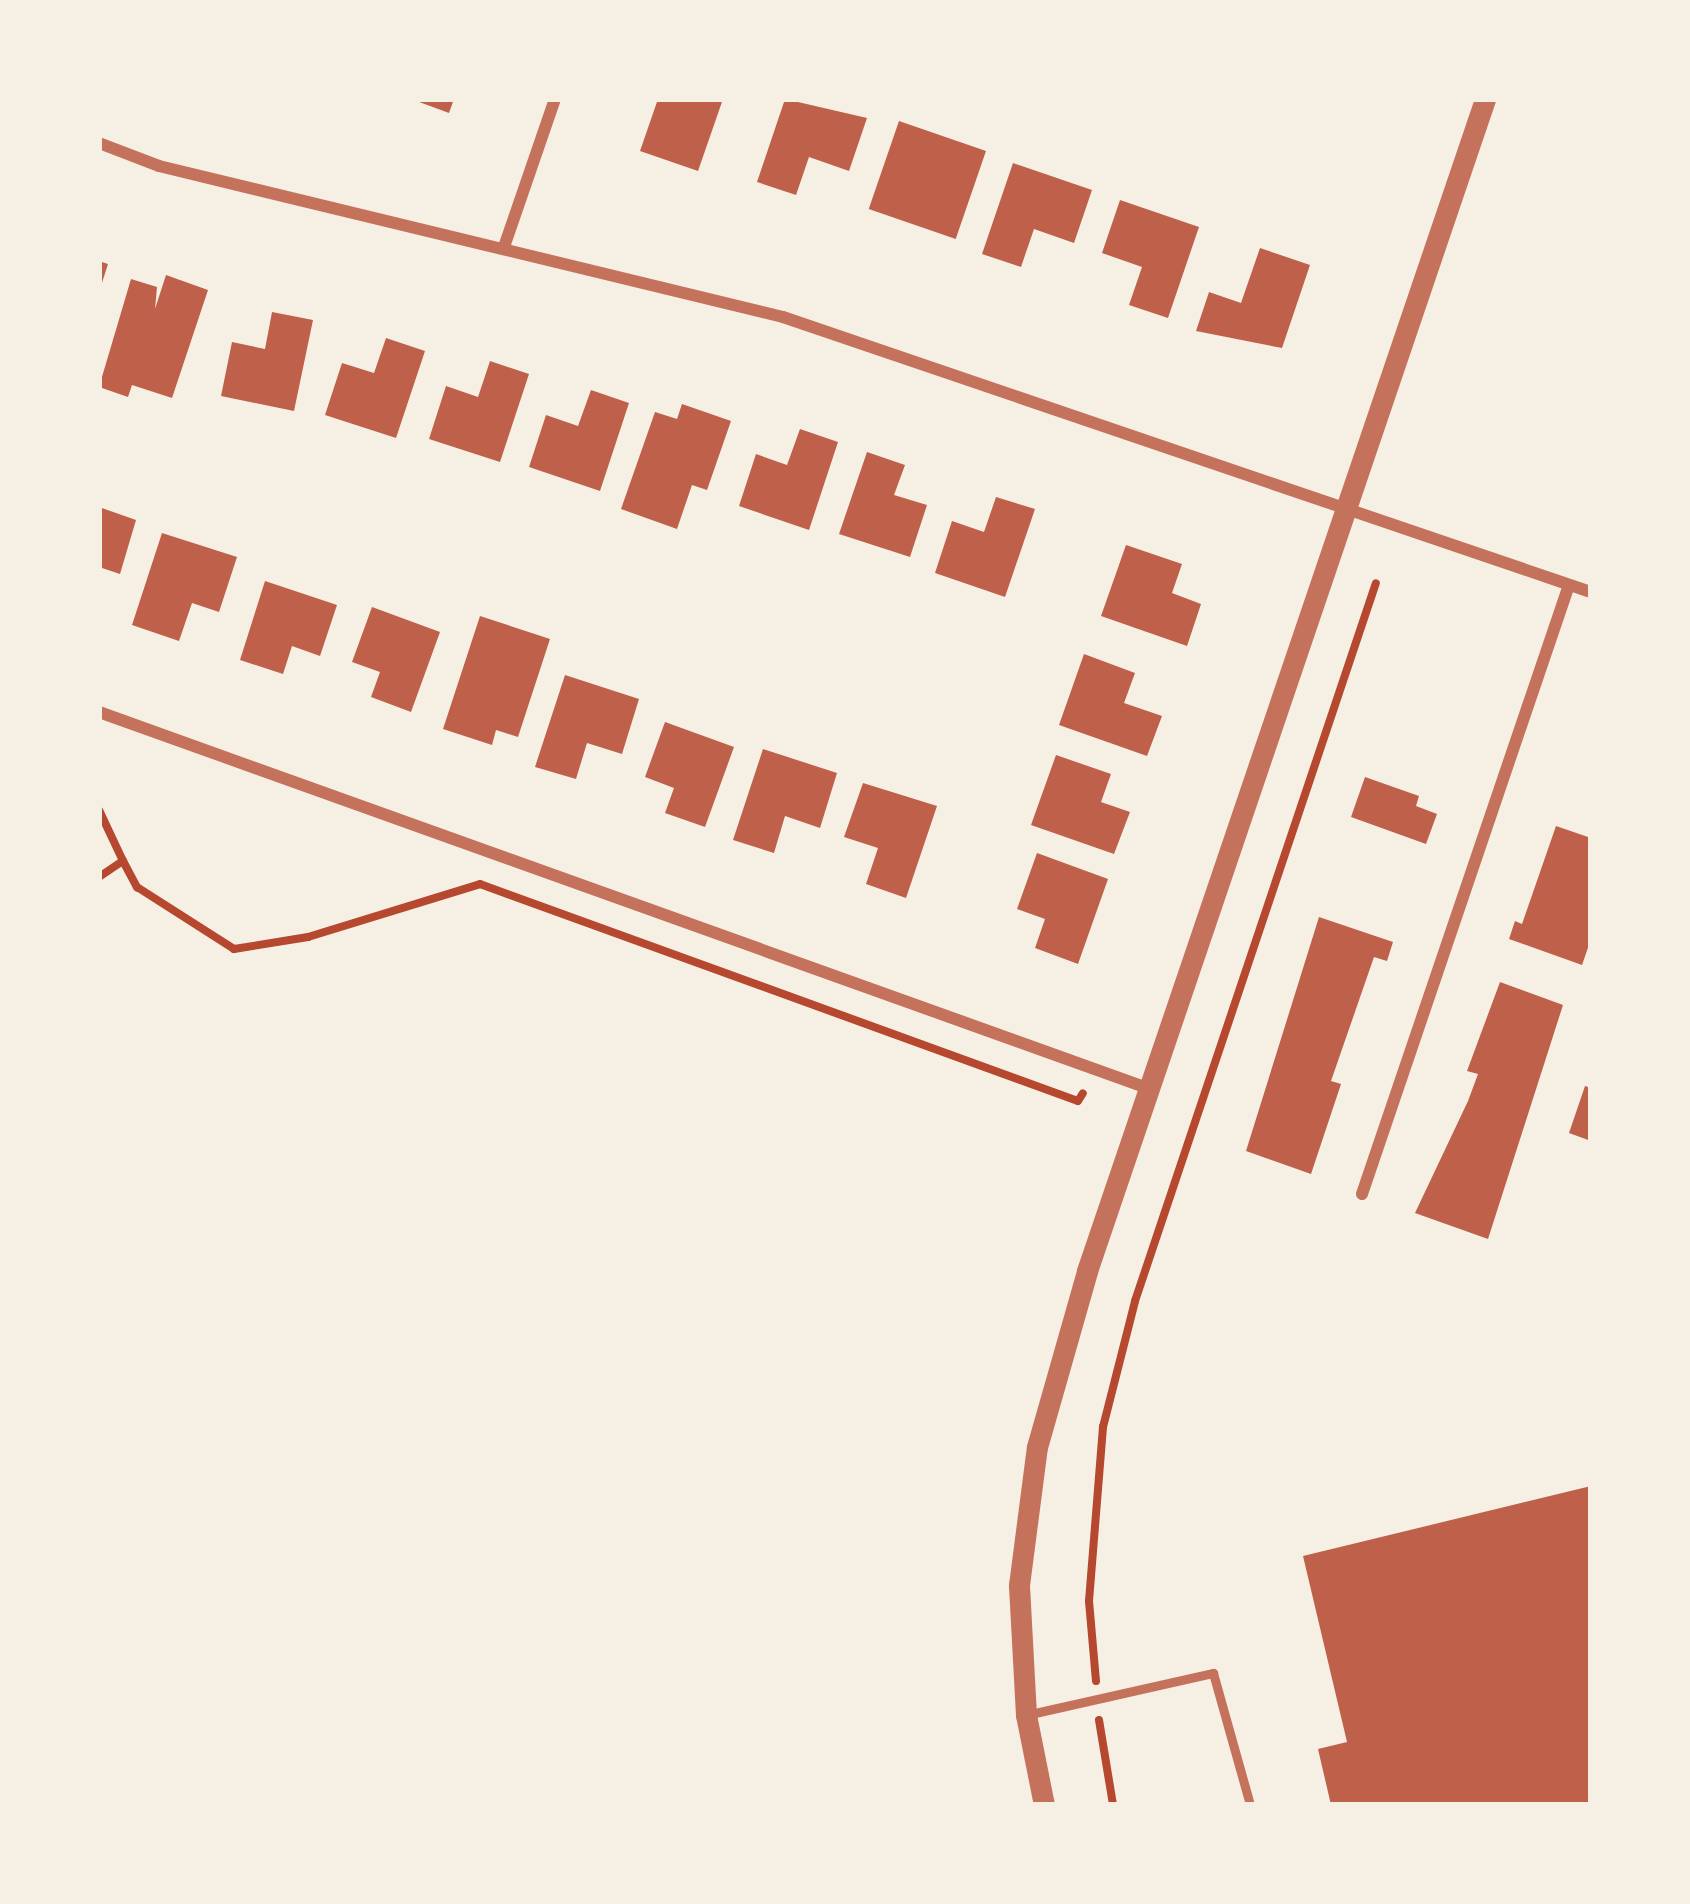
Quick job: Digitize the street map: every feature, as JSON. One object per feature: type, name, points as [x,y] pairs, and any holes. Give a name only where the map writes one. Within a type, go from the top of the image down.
[{"type":"street","points":[[504,247],[555,99]]},
{"type":"street","points":[[1044,1805],[1026,1715],[1018,1585],[1037,1447],[1150,1089],[1485,99]]},
{"type":"street","points":[[99,143],[159,166],[783,317],[1591,592]]},
{"type":"street","points":[[1362,1194],[1570,585]]},
{"type":"street","points":[[99,712],[1150,1089]]},
{"type":"lane","points":[[1026,1715],[1213,1673],[1250,1805]]},
{"type":"path","points":[[1113,1805],[1089,1600],[1103,1427],[1162,1205],[1376,583]]},
{"type":"path","points":[[99,810],[137,887],[234,949],[308,938],[480,884],[1078,1101],[1083,1093]]},
{"type":"path","points":[[99,877],[123,861]]},
{"type":"building","points":[[411,99],[454,99],[449,113]]},
{"type":"building","points":[[658,99],[723,99],[698,171],[640,151]]},
{"type":"building","points":[[785,99],[867,118],[849,171],[809,157],[796,195],[757,182]]},
{"type":"building","points":[[899,121],[986,151],[956,239],[869,209]]},
{"type":"building","points":[[1013,163],[1092,190],[1074,243],[1034,229],[1021,267],[982,254]]},
{"type":"building","points":[[1120,200],[1199,227],[1168,318],[1129,305],[1142,267],[1102,253]]},
{"type":"building","points":[[1260,248],[1310,265],[1282,348],[1196,331],[1209,292],[1241,303]]},
{"type":"building","points":[[99,261],[108,264],[100,289],[99,289]]},
{"type":"building","points":[[166,275],[208,290],[172,398],[132,385],[128,397],[99,387],[131,279],[157,287],[155,309]]},
{"type":"building","points":[[272,312],[313,320],[294,411],[221,396],[232,342],[265,349]]},
{"type":"building","points":[[386,338],[425,351],[396,438],[325,415],[342,363],[374,373]]},
{"type":"building","points":[[490,361],[529,374],[500,462],[429,439],[446,386],[478,397]]},
{"type":"building","points":[[591,390],[629,403],[600,491],[529,467],[546,415],[578,426]]},
{"type":"building","points":[[682,404],[731,421],[707,490],[692,485],[677,529],[621,509],[655,412],[677,419]]},
{"type":"building","points":[[800,429],[838,442],[809,530],[739,506],[756,454],[787,465]]},
{"type":"building","points":[[867,452],[905,465],[894,495],[927,505],[910,557],[839,534]]},
{"type":"building","points":[[996,497],[1035,509],[1005,597],[935,573],[952,521],[984,532]]},
{"type":"building","points":[[99,507],[136,520],[120,574],[99,567]]},
{"type":"building","points":[[162,533],[237,557],[219,612],[192,603],[179,641],[132,625]]},
{"type":"building","points":[[1126,545],[1182,564],[1172,593],[1201,604],[1187,646],[1101,616]]},
{"type":"building","points":[[265,581],[337,605],[320,656],[292,646],[283,674],[240,660]]},
{"type":"building","points":[[372,607],[440,632],[411,712],[371,697],[380,672],[352,662]]},
{"type":"building","points":[[480,616],[550,639],[518,737],[496,730],[492,745],[443,729]]},
{"type":"building","points":[[1084,654],[1135,673],[1124,703],[1162,716],[1147,756],[1059,725]]},
{"type":"building","points":[[565,675],[639,699],[622,754],[587,743],[576,779],[535,767]]},
{"type":"building","points":[[665,722],[734,747],[705,827],[665,813],[674,788],[645,777]]},
{"type":"building","points":[[763,749],[837,773],[820,828],[785,816],[774,853],[733,840]]},
{"type":"building","points":[[1056,755],[1111,774],[1101,802],[1130,812],[1114,854],[1031,825]]},
{"type":"building","points":[[1365,777],[1419,796],[1416,806],[1437,814],[1426,844],[1351,817]]},
{"type":"building","points":[[863,783],[937,806],[906,898],[866,884],[878,848],[844,837]]},
{"type":"building","points":[[1556,826],[1591,838],[1591,939],[1582,965],[1509,939],[1515,921],[1522,924]]},
{"type":"building","points":[[1037,853],[1108,879],[1078,964],[1035,948],[1045,919],[1017,909]]},
{"type":"building","points":[[1319,917],[1393,942],[1387,961],[1374,957],[1331,1081],[1341,1084],[1311,1174],[1246,1151]]},
{"type":"building","points":[[1500,982],[1563,1005],[1488,1239],[1415,1213],[1478,1074],[1467,1071]]},
{"type":"building","points":[[1585,1086],[1591,1088],[1591,1141],[1569,1133]]},
{"type":"building","points":[[1591,1486],[1591,1805],[1331,1805],[1318,1749],[1347,1742],[1303,1556]]}]
